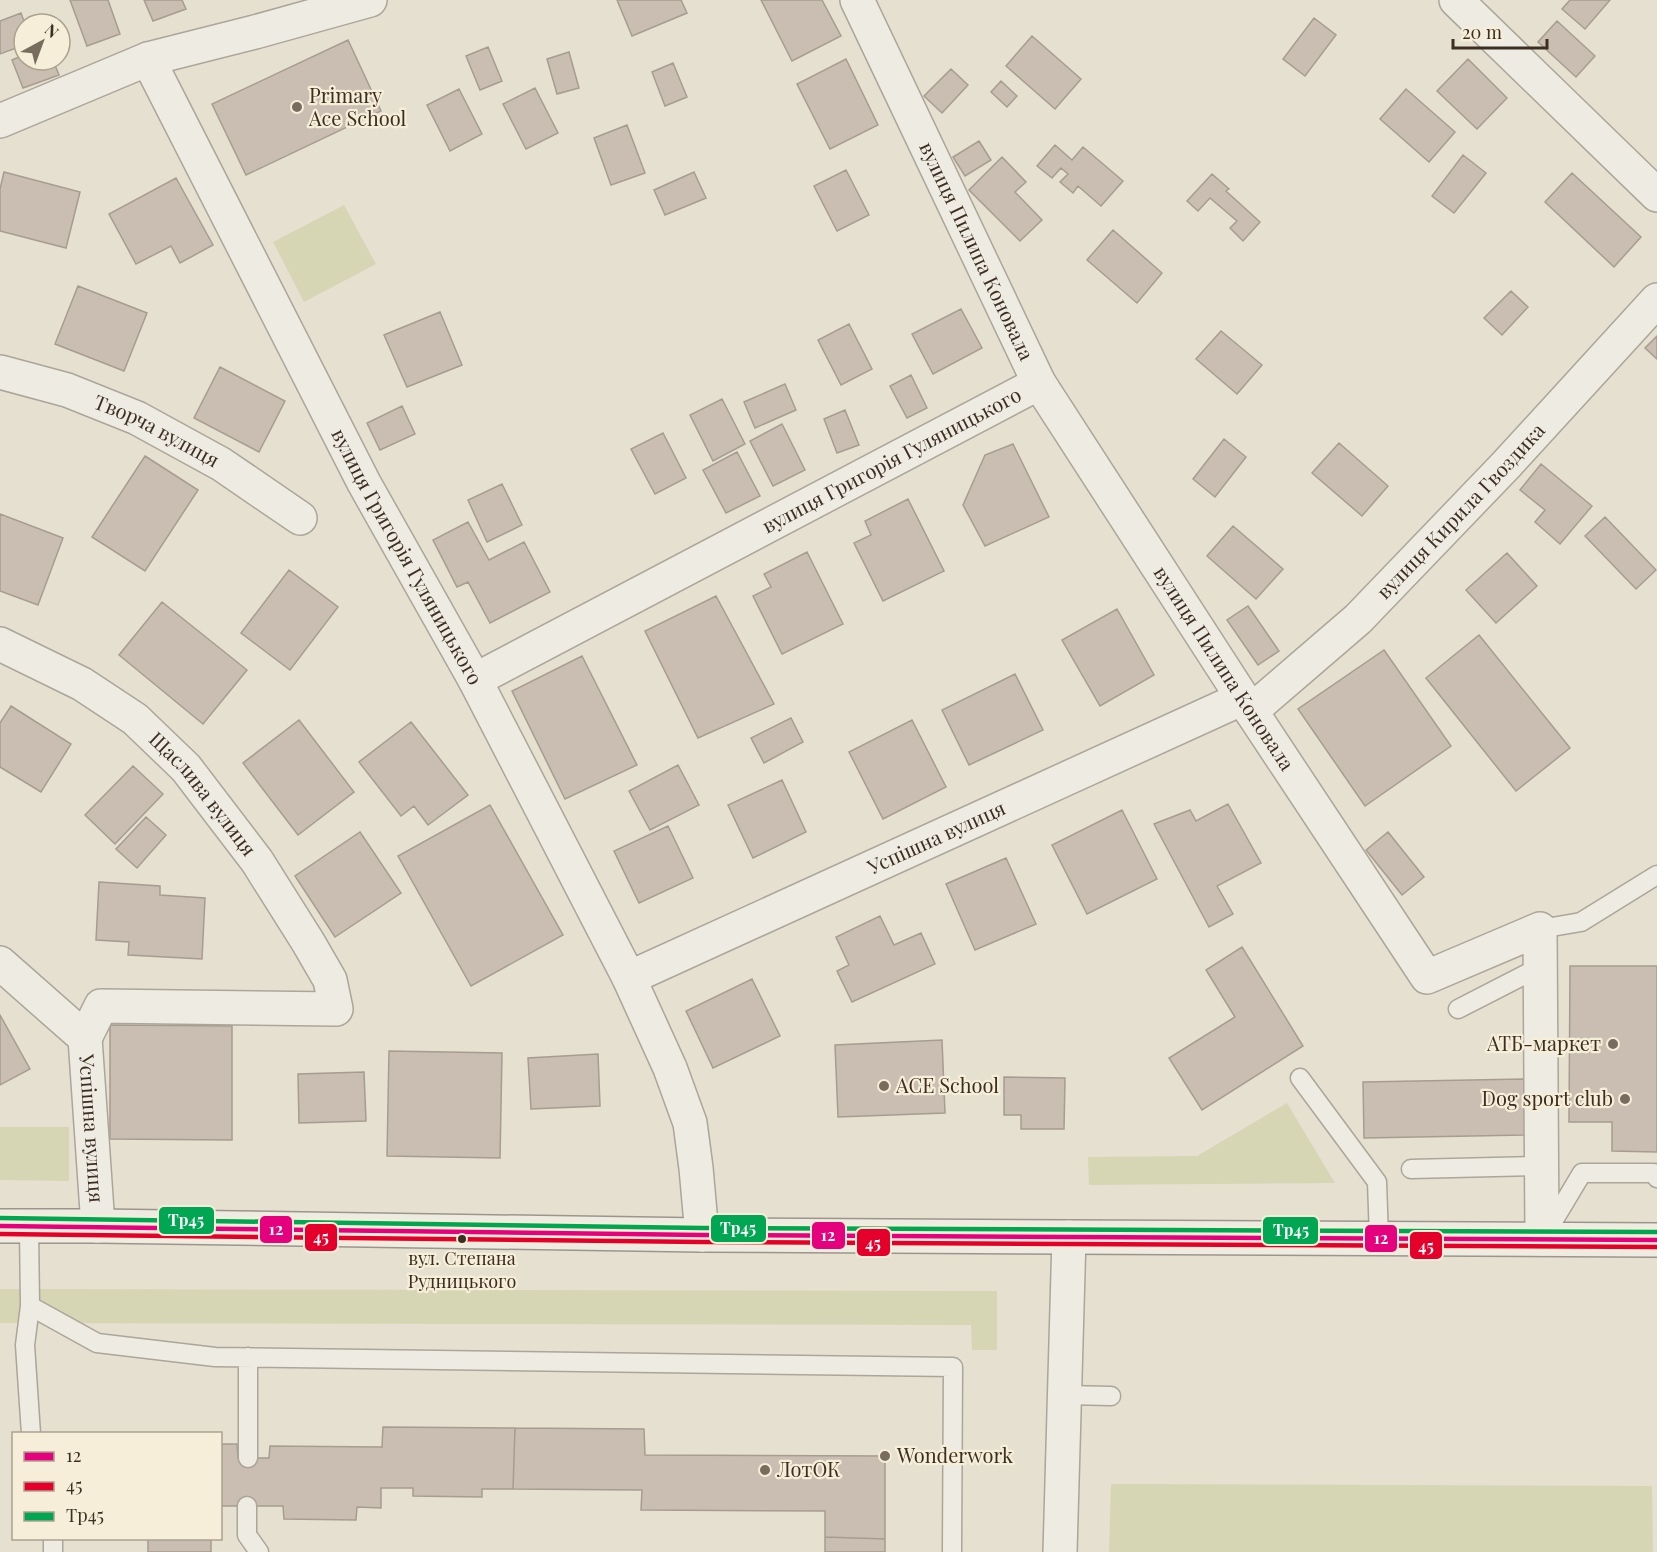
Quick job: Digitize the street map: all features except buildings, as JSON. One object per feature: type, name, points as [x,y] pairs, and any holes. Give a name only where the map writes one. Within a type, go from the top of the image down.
[{"type":"street","points":[[0,121],[148,59],[370,0]]},
{"type":"street","name":"вулиця Пилипа Коновала","points":[[857,0],[1039,383],[1247,705],[1427,977],[1540,928]]},
{"type":"street","points":[[1456,0],[1657,195]]},
{"type":"street","name":"вулиця Григорія Гуляницького","points":[[148,59],[364,483],[476,680],[1039,383]]},
{"type":"street","name":"вулиця Кирила Гвоздика","points":[[1247,705],[1358,619],[1506,465],[1657,300]]},
{"type":"street","name":"Творча вулиця","points":[[0,372],[67,390],[137,418],[221,464],[300,518]]},
{"type":"street","name":"Щаслива вулиця","points":[[0,644],[82,684],[135,719],[186,768],[257,861],[308,942],[330,981],[336,1010],[101,1006],[85,1038]]},
{"type":"street","points":[[476,680],[629,978],[670,1068],[690,1123],[702,1235]]},
{"type":"street","name":"Успішна вулиця","points":[[629,978],[1247,705]]},
{"type":"street","points":[[1540,928],[1542,1239]]},
{"type":"street","name":"Успішна вулиця","points":[[0,963],[85,1038],[98,1226]]},
{"type":"street","points":[[15,1226],[702,1235],[1657,1240]]},
{"type":"street","points":[[1060,1552],[1069,1236]]},
{"type":"lane","points":[[1540,928],[1581,921],[1657,875]]},
{"type":"lane","points":[[1458,1009],[1540,967]]},
{"type":"lane","points":[[1300,1078],[1377,1182],[1379,1238]]},
{"type":"lane","points":[[1411,1169],[1542,1166]]},
{"type":"lane","points":[[1542,1239],[1582,1173],[1654,1173],[1657,1178]]},
{"type":"lane","points":[[15,1226],[30,1306],[25,1345],[31,1432]]},
{"type":"lane","points":[[30,1306],[97,1343],[215,1357],[953,1367],[952,1552]]},
{"type":"lane","points":[[248,1357],[248,1458]]},
{"type":"lane","points":[[1065,1395],[1111,1396]]},
{"type":"lane","points":[[246,1506],[248,1535],[259,1552]]},
{"type":"green space","points":[[344,205],[376,264],[304,302],[273,242]]},
{"type":"green space","points":[[1287,1103],[1335,1183],[1089,1185],[1088,1157],[1197,1156]]},
{"type":"green space","points":[[0,1127],[69,1127],[69,1181],[0,1180]]},
{"type":"green space","points":[[0,1289],[997,1291],[997,1350],[972,1350],[971,1325],[0,1323]]},
{"type":"green space","points":[[1111,1484],[1652,1486],[1653,1552],[1109,1552]]},
{"type":"transit line","name":"Тр45","points":[[0,1218],[702,1228],[1657,1232]]},
{"type":"transit line","name":"12","points":[[0,1226],[702,1235],[1657,1240]]},
{"type":"transit line","name":"45","points":[[0,1234],[702,1242],[1657,1247]]},
{"type":"place","name":"Primary Ace School","points":[[297,107]]},
{"type":"place","name":"АТБ-маркет","points":[[1613,1044]]},
{"type":"place","name":"ACE School","points":[[884,1086]]},
{"type":"place","name":"Dog sport club","points":[[1625,1099]]},
{"type":"place","name":"вул. Степана Рудницького","points":[[462,1239]]},
{"type":"place","name":"Wonderwork","points":[[885,1456]]},
{"type":"place","name":"ЛотОК","points":[[765,1470]]}]
